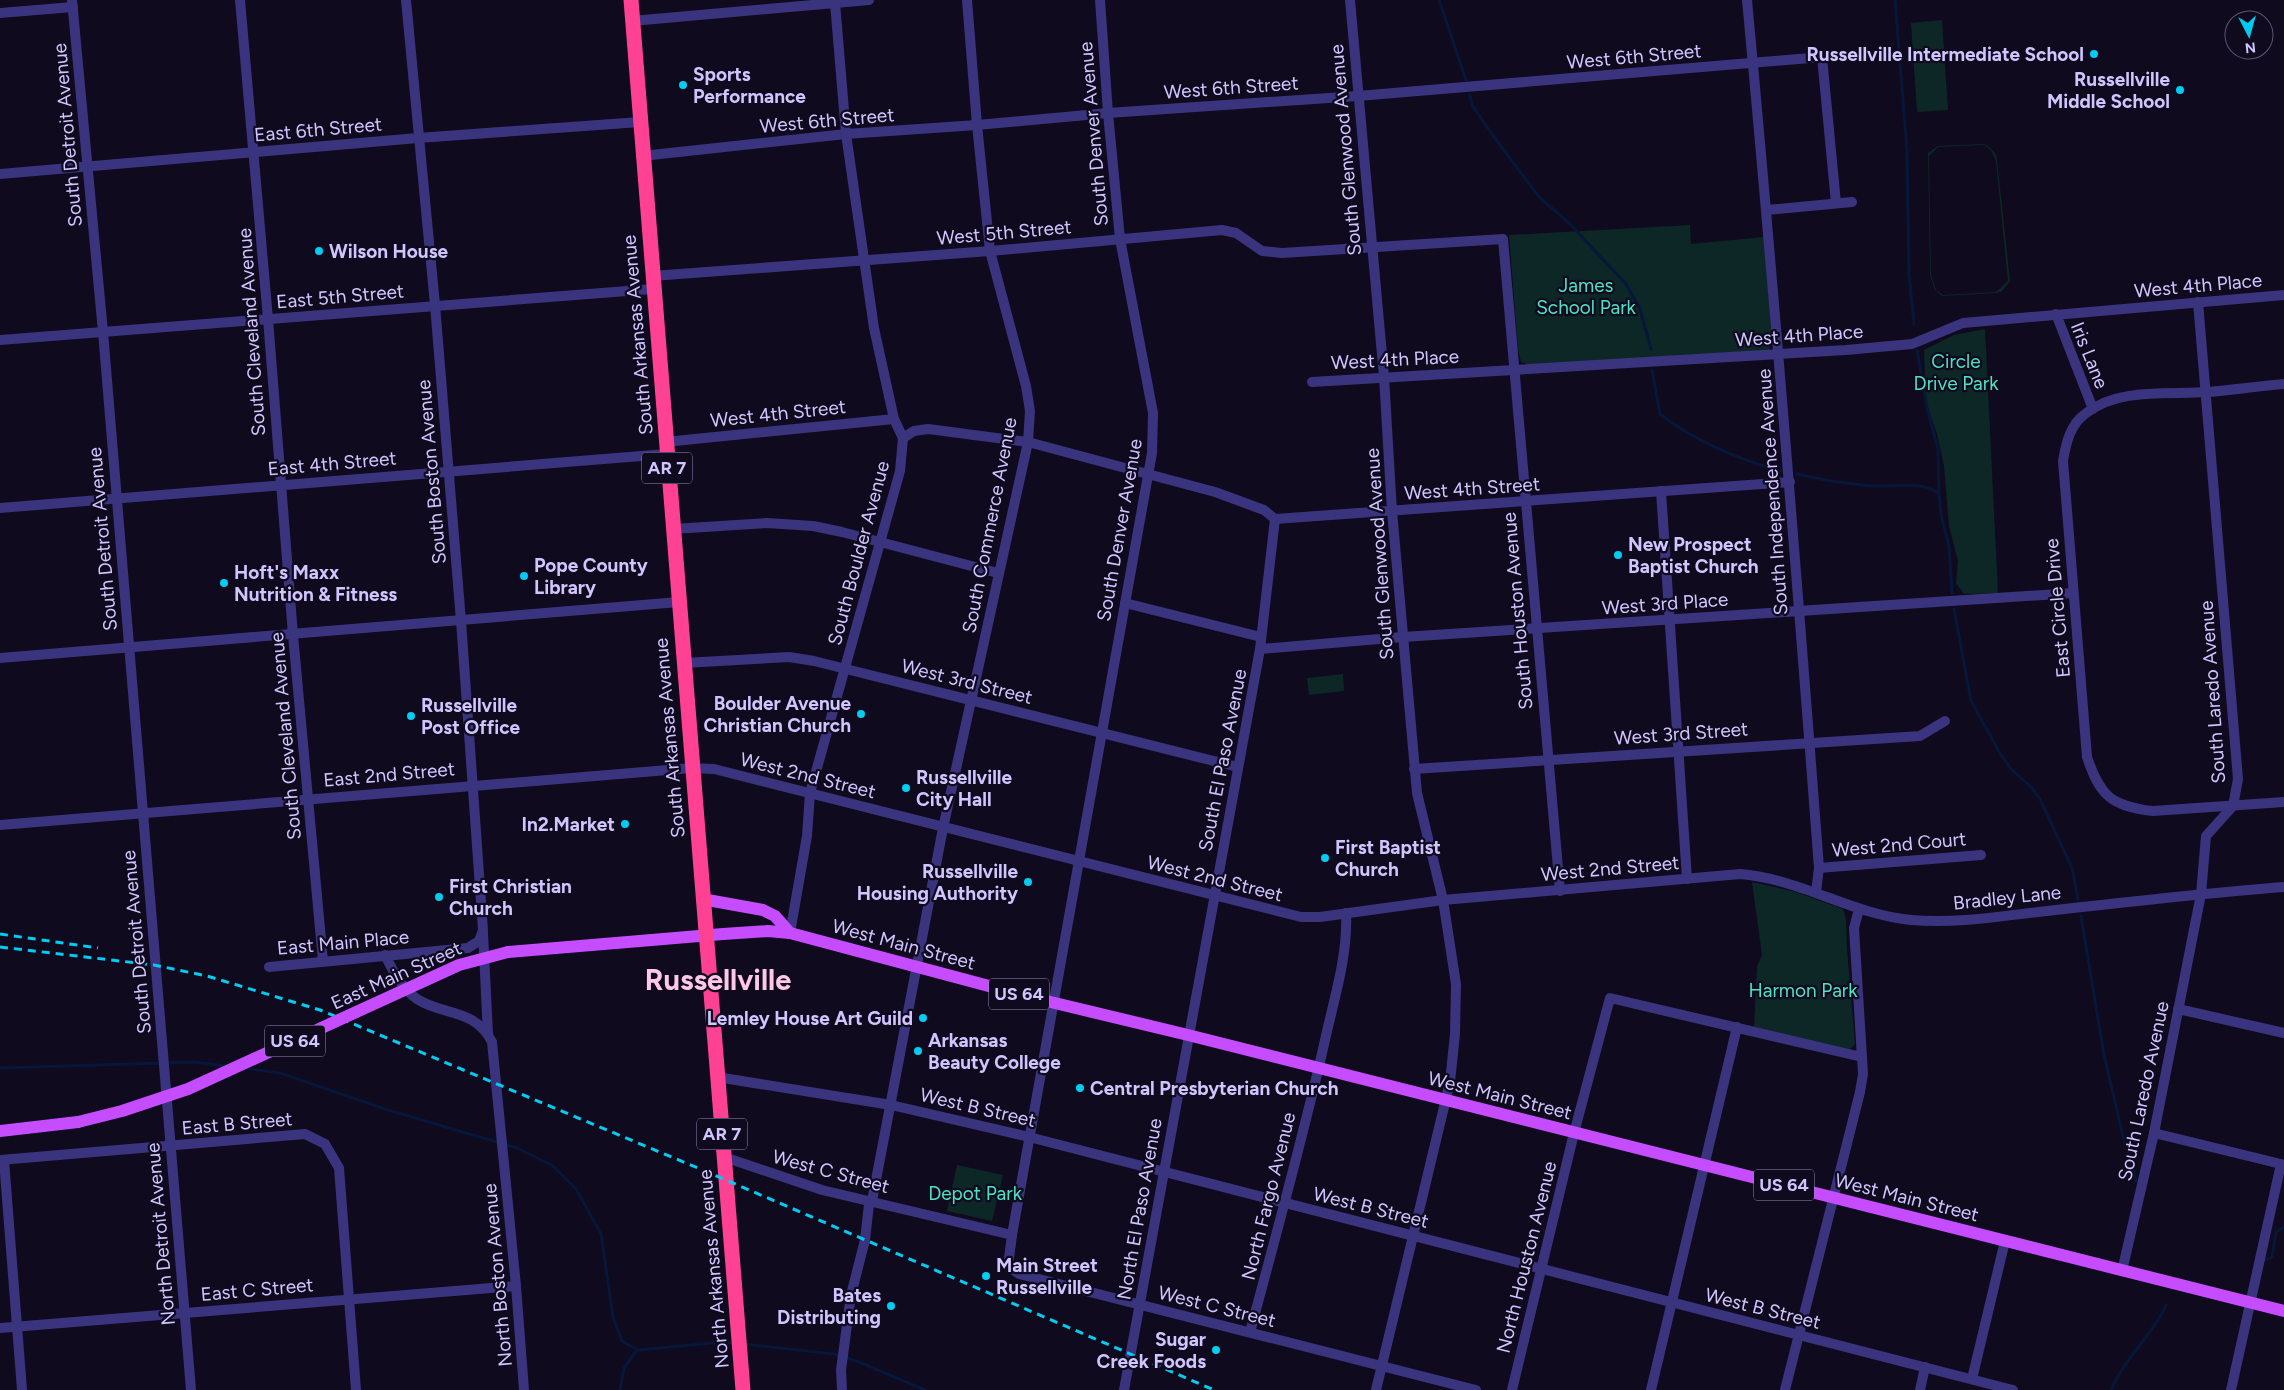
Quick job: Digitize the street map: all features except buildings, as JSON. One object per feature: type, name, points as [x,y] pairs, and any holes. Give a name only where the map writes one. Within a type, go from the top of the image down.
[{"type":"highway","name":"South Arkansas Avenue","points":[[631,0],[705,936]]},
{"type":"highway","name":"North Arkansas Avenue","points":[[705,936],[743,1390]]},
{"type":"main road","points":[[702,899],[764,910],[775,916],[790,933]]},
{"type":"main road","name":"West Main Street","points":[[705,936],[768,932],[790,933],[1054,1003],[1188,1035],[2284,1312]]},
{"type":"main road","name":"East Main Street","points":[[0,1131],[78,1122],[146,1105],[188,1089],[459,965],[508,952],[705,936]]},
{"type":"street","name":"South Cleveland Avenue","points":[[240,0],[268,319],[280,485],[323,961]]},
{"type":"street","name":"South Boston Avenue","points":[[406,0],[462,621],[483,930],[479,941]]},
{"type":"street","points":[[632,21],[804,3],[868,0]]},
{"type":"street","name":"South Commerce Avenue","points":[[842,1390],[841,1370],[851,1295],[865,1240],[870,1204],[918,966],[943,828],[1028,442],[1030,411],[1026,386],[990,251],[967,0]]},
{"type":"street","name":"South Denver Avenue","points":[[1012,1234],[1154,432],[1153,413],[1120,239],[1100,0]]},
{"type":"street","name":"South Glenwood Avenue","points":[[1350,0],[1384,377],[1392,511],[1414,769],[1417,793],[1443,900],[1456,984],[1455,1034],[1446,1101],[1376,1390]]},
{"type":"street","name":"South Independence Avenue","points":[[1747,0],[1790,482],[1819,868],[1816,892]]},
{"type":"street","name":"South Boulder Avenue","points":[[790,933],[807,836],[810,793],[900,471],[903,438],[894,419],[874,328],[866,260],[846,134],[835,3]]},
{"type":"street","points":[[0,13],[72,4]]},
{"type":"street","name":"South Detroit Avenue","points":[[72,4],[88,165],[165,1075]]},
{"type":"street","name":"West 6th Street","points":[[642,156],[846,134],[1108,113],[1358,96],[1822,57],[1836,203]]},
{"type":"street","name":"East 6th Street","points":[[0,174],[418,138],[640,122]]},
{"type":"street","points":[[1767,210],[1852,202]]},
{"type":"street","name":"West 5th Street","points":[[652,282],[866,260],[1222,230],[1236,233],[1262,251],[1282,253],[1503,239]]},
{"type":"street","name":"South Houston Avenue","points":[[1503,239],[1560,891]]},
{"type":"street","name":"East 5th Street","points":[[0,340],[435,305],[652,282]]},
{"type":"street","name":"West 4th Place","points":[[1312,382],[1779,354],[1912,344],[1962,323],[2284,295]]},
{"type":"street","name":"South Laredo Avenue","points":[[2122,1271],[2154,1133],[2201,894],[2206,836],[2233,806],[2238,779],[2198,302]]},
{"type":"street","name":"Iris Lane","points":[[2056,314],[2093,409]]},
{"type":"street","name":"East Circle Drive","points":[[2284,384],[2207,392],[2134,395],[2103,403],[2085,414],[2073,428],[2066,443],[2063,461],[2086,756],[2101,790],[2113,800],[2131,808],[2153,812],[2284,802]]},
{"type":"street","name":"West 4th Street","points":[[666,448],[894,419]]},
{"type":"street","points":[[903,438],[914,431],[928,429],[1028,442],[1215,492],[1264,510],[1275,519]]},
{"type":"street","name":"East 4th Street","points":[[0,508],[448,471],[666,448]]},
{"type":"street","name":"West 4th Street","points":[[1275,519],[1790,482]]},
{"type":"street","points":[[1661,491],[1687,880]]},
{"type":"street","name":"South El Paso Avenue","points":[[1188,1035],[1260,649],[1275,519]]},
{"type":"street","points":[[672,529],[767,523],[813,526],[880,541],[998,573]]},
{"type":"street","name":"West 3rd Place","points":[[1260,649],[1403,637],[2073,593]]},
{"type":"street","points":[[0,658],[679,602]]},
{"type":"street","points":[[1125,603],[1262,637]]},
{"type":"street","name":"West 3rd Street","points":[[684,663],[789,657],[845,667],[1238,768]]},
{"type":"street","name":"West 3rd Street","points":[[1414,769],[1920,736],[1946,721]]},
{"type":"street","name":"East 2nd Street","points":[[0,825],[692,768]]},
{"type":"street","name":"West 2nd Street","points":[[692,768],[714,769],[1301,917],[1320,917],[1443,900],[1740,874]]},
{"type":"street","name":"West 2nd Court","points":[[1819,868],[1981,855]]},
{"type":"street","name":"Bradley Lane","points":[[1740,874],[1777,879],[1859,909],[1889,917],[1940,921],[2284,887]]},
{"type":"street","points":[[1785,1390],[1863,1074],[1854,928],[1859,909]]},
{"type":"street","name":"North Fargo Avenue","points":[[1250,1332],[1284,1204],[1341,970],[1345,945],[1346,913]]},
{"type":"street","points":[[483,930],[488,1034]]},
{"type":"street","name":"East Main Place","points":[[269,967],[468,948],[479,941]]},
{"type":"street","points":[[384,956],[407,991],[418,1000],[465,1017],[485,1029],[488,1034]]},
{"type":"street","points":[[1574,1133],[1610,998],[1862,1057]]},
{"type":"street","points":[[2178,1009],[2284,1033]]},
{"type":"street","points":[[1651,1390],[1737,1027]]},
{"type":"street","name":"North Boston Avenue","points":[[488,1034],[492,1042],[504,1158],[524,1390]]},
{"type":"street","name":"North El Paso Avenue","points":[[1124,1390],[1188,1035]]},
{"type":"street","name":"North Detroit Avenue","points":[[165,1075],[190,1390]]},
{"type":"street","name":"West B Street","points":[[716,1077],[891,1105],[1029,1137],[2013,1390]]},
{"type":"street","name":"North Houston Avenue","points":[[1512,1390],[1574,1133]]},
{"type":"street","points":[[2154,1133],[2281,1164],[2231,1390]]},
{"type":"street","name":"East B Street","points":[[2,1160],[305,1134],[325,1144],[339,1168],[350,1299]]},
{"type":"street","name":"West C Street","points":[[724,1158],[822,1190],[1012,1234],[1008,1266],[1019,1274],[1476,1390]]},
{"type":"street","points":[[2,1160],[22,1390]]},
{"type":"street","points":[[1972,1379],[2005,1241]]},
{"type":"street","name":"East C Street","points":[[0,1328],[516,1286]]},
{"type":"street","points":[[350,1299],[356,1390]]},
{"type":"street","points":[[1920,1390],[1925,1367]]},
{"type":"green space","points":[[1942,20],[1948,110],[1917,112],[1911,23]]},
{"type":"green space","points":[[1984,144],[1991,149],[1996,155],[2010,281],[2002,291],[1997,293],[1942,296],[1935,290],[1930,275],[1928,153],[1938,146]],"holes":[[[1984,145],[1991,150],[1996,161],[2008,281],[1996,292],[1943,295],[1936,290],[1931,275],[1929,156],[1938,147]]]},
{"type":"green space","name":"James School Park","points":[[1690,225],[1691,244],[1764,237],[1772,341],[1769,350],[1531,365],[1521,362],[1518,349],[1509,235]]},
{"type":"green space","name":"Circle Drive Park","points":[[1985,329],[1998,593],[1964,594],[1956,583],[1958,561],[1949,526],[1944,466],[1937,434],[1926,402],[1924,350],[1954,335]]},
{"type":"green space","points":[[1343,674],[1344,691],[1309,695],[1307,678]]},
{"type":"green space","name":"Harmon Park","points":[[1752,882],[1796,892],[1843,909],[1846,919],[1855,1044],[1850,1049],[1754,1027],[1757,966],[1762,955]]},
{"type":"green space","name":"Depot Park","points":[[957,1165],[1003,1175],[992,1221],[947,1211]]},
{"type":"waterway","points":[[1439,0],[1466,80]]},
{"type":"waterway","points":[[1895,0],[1907,151],[1909,274],[1914,324]]},
{"type":"waterway","points":[[1470,95],[1472,105],[1539,197],[1568,222],[1626,284],[1640,309],[1651,349]]},
{"type":"waterway","points":[[1917,350],[1927,408],[1938,449],[1939,493]]},
{"type":"waterway","points":[[1652,370],[1660,414],[1702,441],[1733,455],[1781,471]]},
{"type":"waterway","points":[[1797,474],[1874,486],[1908,485],[1925,487],[1939,494],[1941,514],[1949,546],[1952,593]]},
{"type":"waterway","points":[[1954,609],[1971,701],[2001,755],[2011,769],[2031,787],[2040,799],[2072,868],[2078,899]]},
{"type":"waterway","points":[[2081,916],[2104,1055],[2122,1132],[2136,1181]]},
{"type":"waterway","points":[[0,1068],[195,1062],[226,1066]]},
{"type":"waterway","points":[[245,1068],[280,1073],[388,1110],[517,1148],[553,1166],[576,1189],[601,1234],[613,1317],[622,1341],[638,1350],[722,1342],[735,1344]]},
{"type":"waterway","points":[[2263,1261],[2272,1257],[2276,1232],[2284,1227]]},
{"type":"waterway","points":[[2111,1390],[2123,1368],[2153,1327],[2166,1305]]},
{"type":"waterway","points":[[744,1344],[834,1354],[859,1362],[925,1390]]},
{"type":"waterway","points":[[620,1390],[624,1368],[637,1350]]},
{"type":"railway","points":[[0,934],[98,948]]},
{"type":"railway","points":[[0,947],[154,965],[207,976],[320,1010],[705,1171],[1214,1390]]},
{"type":"place","name":"Russellville Intermediate School","points":[[2094,54]]},
{"type":"place","name":"Sports Performance","points":[[683,85]]},
{"type":"place","name":"Russellville Middle School","points":[[2180,90]]},
{"type":"place","name":"Wilson House","points":[[319,251]]},
{"type":"place","name":"New Prospect Baptist Church","points":[[1618,555]]},
{"type":"place","name":"Pope County Library","points":[[524,576]]},
{"type":"place","name":"Hoft's Maxx Nutrition & Fitness","points":[[224,583]]},
{"type":"place","name":"Boulder Avenue Christian Church","points":[[861,714]]},
{"type":"place","name":"Russellville Post Office","points":[[411,716]]},
{"type":"place","name":"Russellville City Hall","points":[[906,788]]},
{"type":"place","name":"In2.Market","points":[[625,824]]},
{"type":"place","name":"First Baptist Church","points":[[1325,858]]},
{"type":"place","name":"Russellville Housing Authority","points":[[1028,882]]},
{"type":"place","name":"First Christian Church","points":[[439,897]]},
{"type":"place","name":"Lemley House Art Guild","points":[[923,1018]]},
{"type":"place","name":"Arkansas Beauty College","points":[[918,1051]]},
{"type":"place","name":"Central Presbyterian Church","points":[[1080,1088]]},
{"type":"place","name":"Main Street Russellville","points":[[986,1276]]},
{"type":"place","name":"Bates Distributing","points":[[891,1306]]},
{"type":"place","name":"Sugar Creek Foods","points":[[1216,1350]]},
{"type":"district","name":"Russellville","points":[[718,980]]}]
